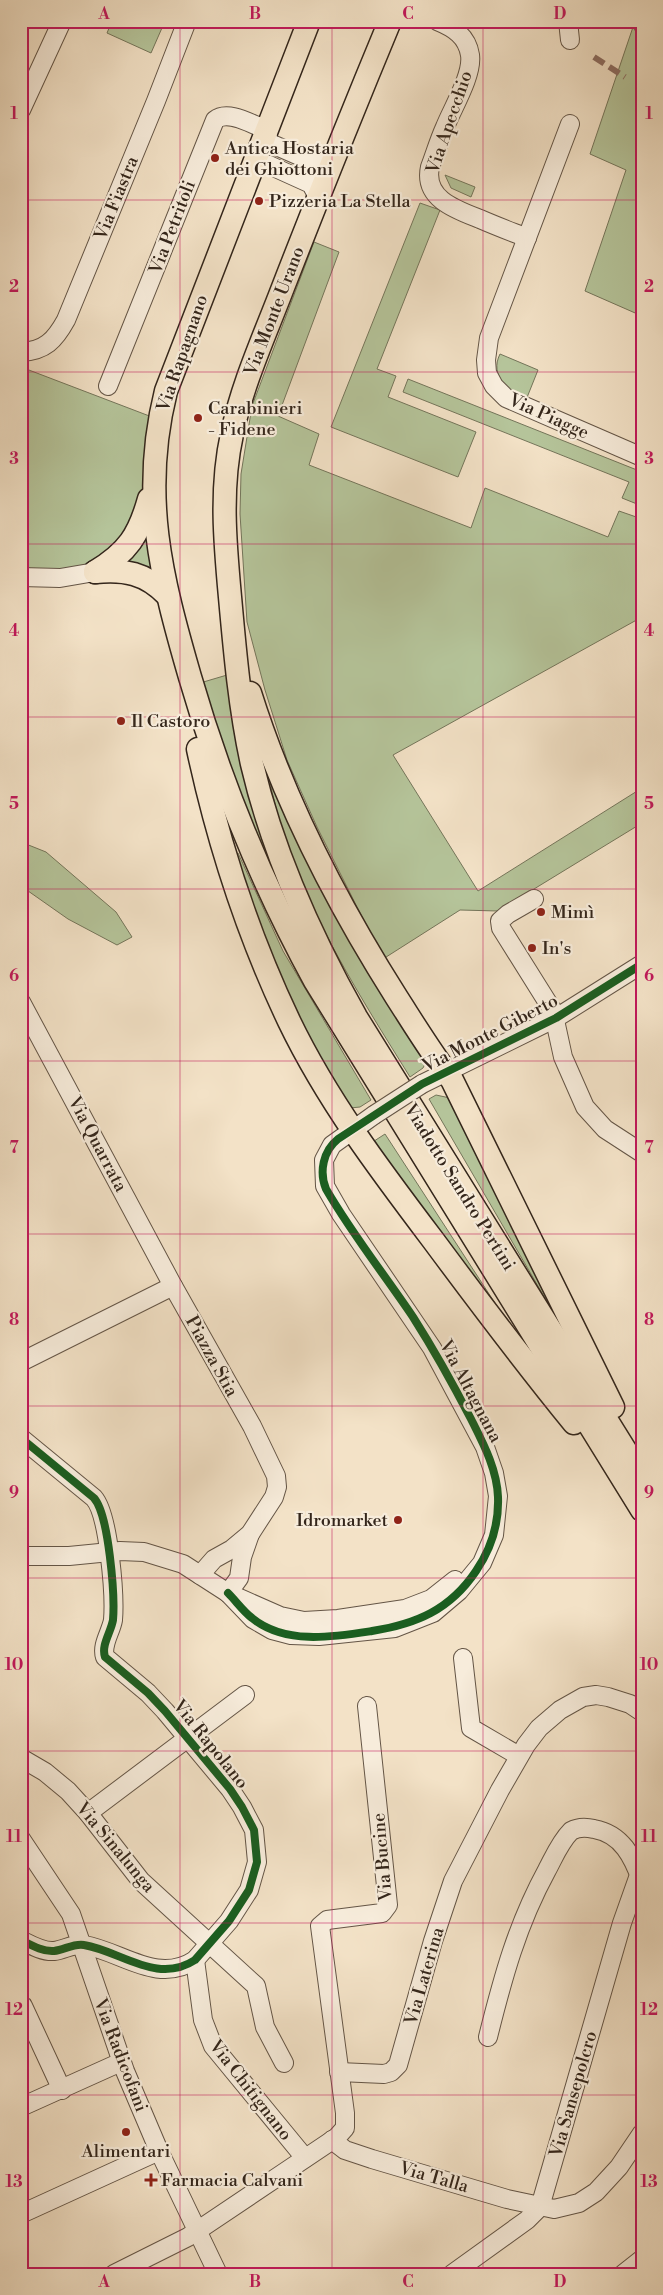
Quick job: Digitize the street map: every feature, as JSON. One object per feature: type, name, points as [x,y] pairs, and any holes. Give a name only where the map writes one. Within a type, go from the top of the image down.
[{"type":"main road","name":"Via Rapagnano","points":[[196,699],[167,595],[157,540],[154,482],[160,418],[166,391],[309,21]]},
{"type":"main road","name":"Via Monte Urano","points":[[234,644],[225,513],[226,476],[231,439],[251,371],[333,159],[390,21]]},
{"type":"main road","points":[[95,572],[119,557],[129,545],[142,523],[154,482]]},
{"type":"main road","points":[[95,572],[123,571],[140,575],[152,580],[167,595]]},
{"type":"main road","points":[[234,644],[261,724],[311,844],[363,943],[452,1080],[581,1340],[624,1432],[639,1488]]},
{"type":"main road","name":"Viadotto Sandro Pertini","points":[[234,644],[244,723],[258,786],[292,890],[315,940],[356,1017],[639,1488]]},
{"type":"main road","points":[[196,699],[196,733],[203,773],[241,904],[289,1022],[321,1080],[383,1174],[535,1375],[639,1488]]},
{"type":"main road","name":"Viadotto Sandro Pertini","points":[[196,699],[219,770],[244,835],[280,914],[311,974],[639,1488]]},
{"type":"street","points":[[21,110],[62,21]]},
{"type":"street","name":"Via Fiastra","points":[[21,352],[39,350],[48,344],[66,320],[156,101],[186,21]]},
{"type":"street","name":"Via Apecchio","points":[[438,21],[453,28],[463,37],[471,59],[463,86],[430,167],[429,179],[431,187],[437,197],[451,207],[527,238]]},
{"type":"street","points":[[568,21],[570,40]]},
{"type":"street","name":"Via Petritoli","points":[[108,386],[212,124],[217,117],[226,115],[267,130]]},
{"type":"street","name":"Via Piagge","points":[[570,124],[489,338],[486,363],[490,380],[498,391],[512,402],[642,457]]},
{"type":"street","points":[[267,130],[268,140],[276,147],[322,164],[333,159]]},
{"type":"street","points":[[251,168],[262,164],[269,165],[311,184],[318,197]]},
{"type":"street","points":[[21,577],[60,578],[95,572]]},
{"type":"street","points":[[534,899],[505,916],[500,924],[556,1018],[563,1057],[577,1092],[589,1113],[610,1132],[642,1152]]},
{"type":"street","name":"Via Monte Giberto","points":[[352,1129],[422,1084],[556,1018],[642,964]]},
{"type":"street","name":"Via Quarrata","points":[[21,1002],[174,1286]]},
{"type":"street","name":"Via Altagnana","points":[[21,1556],[69,1556],[133,1551],[157,1555],[182,1564],[200,1574],[228,1593],[250,1617],[276,1631],[310,1630],[353,1633],[403,1625],[433,1613],[465,1586],[486,1554],[494,1535],[498,1513],[496,1481],[479,1435],[432,1348],[326,1189],[323,1172],[326,1155],[335,1142],[352,1129]]},
{"type":"street","points":[[21,1362],[174,1286]]},
{"type":"street","name":"Piazza Stia","points":[[174,1286],[252,1426],[273,1468],[277,1487],[272,1501],[250,1534]]},
{"type":"street","name":"Via Altagnana","points":[[310,1630],[338,1619],[397,1611],[422,1603],[443,1590],[464,1570],[480,1542],[486,1513],[486,1487],[479,1435]]},
{"type":"street","points":[[21,1438],[97,1502],[104,1517],[109,1552]]},
{"type":"street","points":[[200,1574],[216,1558],[250,1534]]},
{"type":"street","points":[[228,1593],[239,1578],[242,1557],[250,1534]]},
{"type":"street","name":"Via Rapolano","points":[[109,1552],[113,1618],[104,1647],[105,1657],[148,1693],[188,1738],[242,1807],[254,1830],[258,1862],[250,1890],[229,1921],[195,1960]]},
{"type":"street","points":[[463,1658],[471,1728],[519,1756]]},
{"type":"street","points":[[88,1813],[245,1695]]},
{"type":"street","name":"Via Laterina","points":[[339,2072],[384,2074],[391,2072],[398,2065],[438,1925],[453,1882],[519,1756],[539,1728],[560,1710],[580,1699],[600,1695],[630,1704],[642,1712]]},
{"type":"street","name":"Via Bucine","points":[[339,2072],[320,1926],[327,1920],[382,1913],[388,1906],[367,1706]]},
{"type":"street","name":"Via Sinalunga","points":[[21,1758],[56,1780],[88,1813],[134,1874],[256,1986],[265,2027],[284,2063]]},
{"type":"street","points":[[488,2037],[508,1960],[519,1927],[535,1892],[569,1833],[575,1828],[586,1828],[611,1834],[621,1842],[631,1855],[640,1878]]},
{"type":"street","name":"Via Radicofani","points":[[21,1839],[71,1914],[121,2062],[159,2151],[218,2274]]},
{"type":"street","name":"Via Sansepolcro","points":[[540,2208],[622,1923],[640,1878]]},
{"type":"street","points":[[21,1940],[50,1951],[82,1944],[128,1961],[153,1967],[176,1968],[187,1965],[195,1960]]},
{"type":"street","name":"Via Chitignano","points":[[195,1960],[203,2020],[214,2046],[305,2158]]},
{"type":"street","points":[[23,2006],[62,2090]]},
{"type":"street","points":[[21,2107],[121,2062]]},
{"type":"street","points":[[114,2274],[165,2250],[198,2231],[344,2131],[345,2125],[339,2072]]},
{"type":"street","name":"Via Talla","points":[[332,2140],[345,2150],[356,2154],[540,2208],[554,2209],[567,2207],[596,2192],[619,2167],[642,2133]]},
{"type":"street","points":[[21,2214],[159,2151]]},
{"type":"street","points":[[452,2274],[527,2220],[540,2208]]},
{"type":"street","points":[[623,2274],[642,2259]]},
{"type":"green space","points":[[112,21],[165,21],[151,53],[107,33]]},
{"type":"green space","points":[[633,27],[642,42],[642,316],[585,291],[626,170],[590,154]]},
{"type":"green space","points":[[445,175],[475,187],[471,197],[451,188]]},
{"type":"green space","points":[[420,203],[440,210],[377,369],[396,376],[388,397],[476,432],[458,477],[331,427]]},
{"type":"green space","points":[[314,242],[339,252],[278,416],[319,434],[309,465],[471,528],[485,488],[608,537],[619,511],[642,519],[642,617],[393,755],[478,891],[642,788],[642,823],[498,911],[460,910],[383,959],[317,827],[287,760],[265,690],[247,622],[240,514],[241,474],[252,406]]},
{"type":"green space","points":[[500,354],[538,370],[526,400],[502,382],[497,369]]},
{"type":"green space","points":[[21,367],[152,417],[148,481],[118,548],[77,570],[21,572]]},
{"type":"green space","points":[[408,379],[642,472],[642,506],[622,498],[629,482],[403,392]]},
{"type":"green space","points":[[147,530],[152,575],[125,567]]},
{"type":"green space","points":[[227,675],[293,912],[275,886],[200,683]]},
{"type":"green space","points":[[268,772],[426,1062],[423,1068],[410,1077],[344,968],[306,893],[290,854],[277,813]]},
{"type":"green space","points":[[21,842],[46,852],[116,912],[132,937],[117,945],[68,919],[21,886]]},
{"type":"green space","points":[[238,853],[283,951],[371,1100],[360,1107],[350,1108],[299,1028],[233,855]]},
{"type":"green space","points":[[436,1095],[450,1098],[556,1317],[429,1099]]},
{"type":"green space","points":[[385,1134],[519,1340],[368,1145]]},
{"type":"marked path","points":[[594,57],[625,77]]},
{"type":"cycle path","points":[[228,1593],[252,1618],[265,1627],[294,1636],[326,1637],[388,1628],[431,1613],[455,1596],[476,1571],[490,1545],[497,1517],[497,1487],[489,1457],[457,1393],[421,1329],[346,1222],[326,1189],[323,1176],[324,1162],[329,1149],[338,1139],[422,1084],[556,1018],[642,964]]},
{"type":"cycle path","points":[[21,1438],[94,1498],[104,1521],[110,1556],[113,1593],[113,1620],[105,1643],[105,1657],[148,1693],[230,1789],[254,1830],[257,1862],[249,1890],[229,1921],[195,1960],[181,1967],[153,1968],[98,1948],[84,1945],[76,1945],[54,1951],[46,1950],[21,1940]]},
{"type":"place","name":"Antica Hostaria dei Ghiottoni","points":[[215,158]]},
{"type":"place","name":"Pizzeria La Stella","points":[[259,201]]},
{"type":"place","name":"Carabinieri - Fidene","points":[[198,418]]},
{"type":"place","name":"Il Castoro","points":[[121,721]]},
{"type":"place","name":"Mimì","points":[[541,912]]},
{"type":"place","name":"In's","points":[[532,948]]},
{"type":"place","name":"Idromarket","points":[[398,1520]]},
{"type":"place","name":"Alimentari","points":[[126,2132]]},
{"type":"place","name":"Farmacia Calvani","points":[[151,2180]]}]
